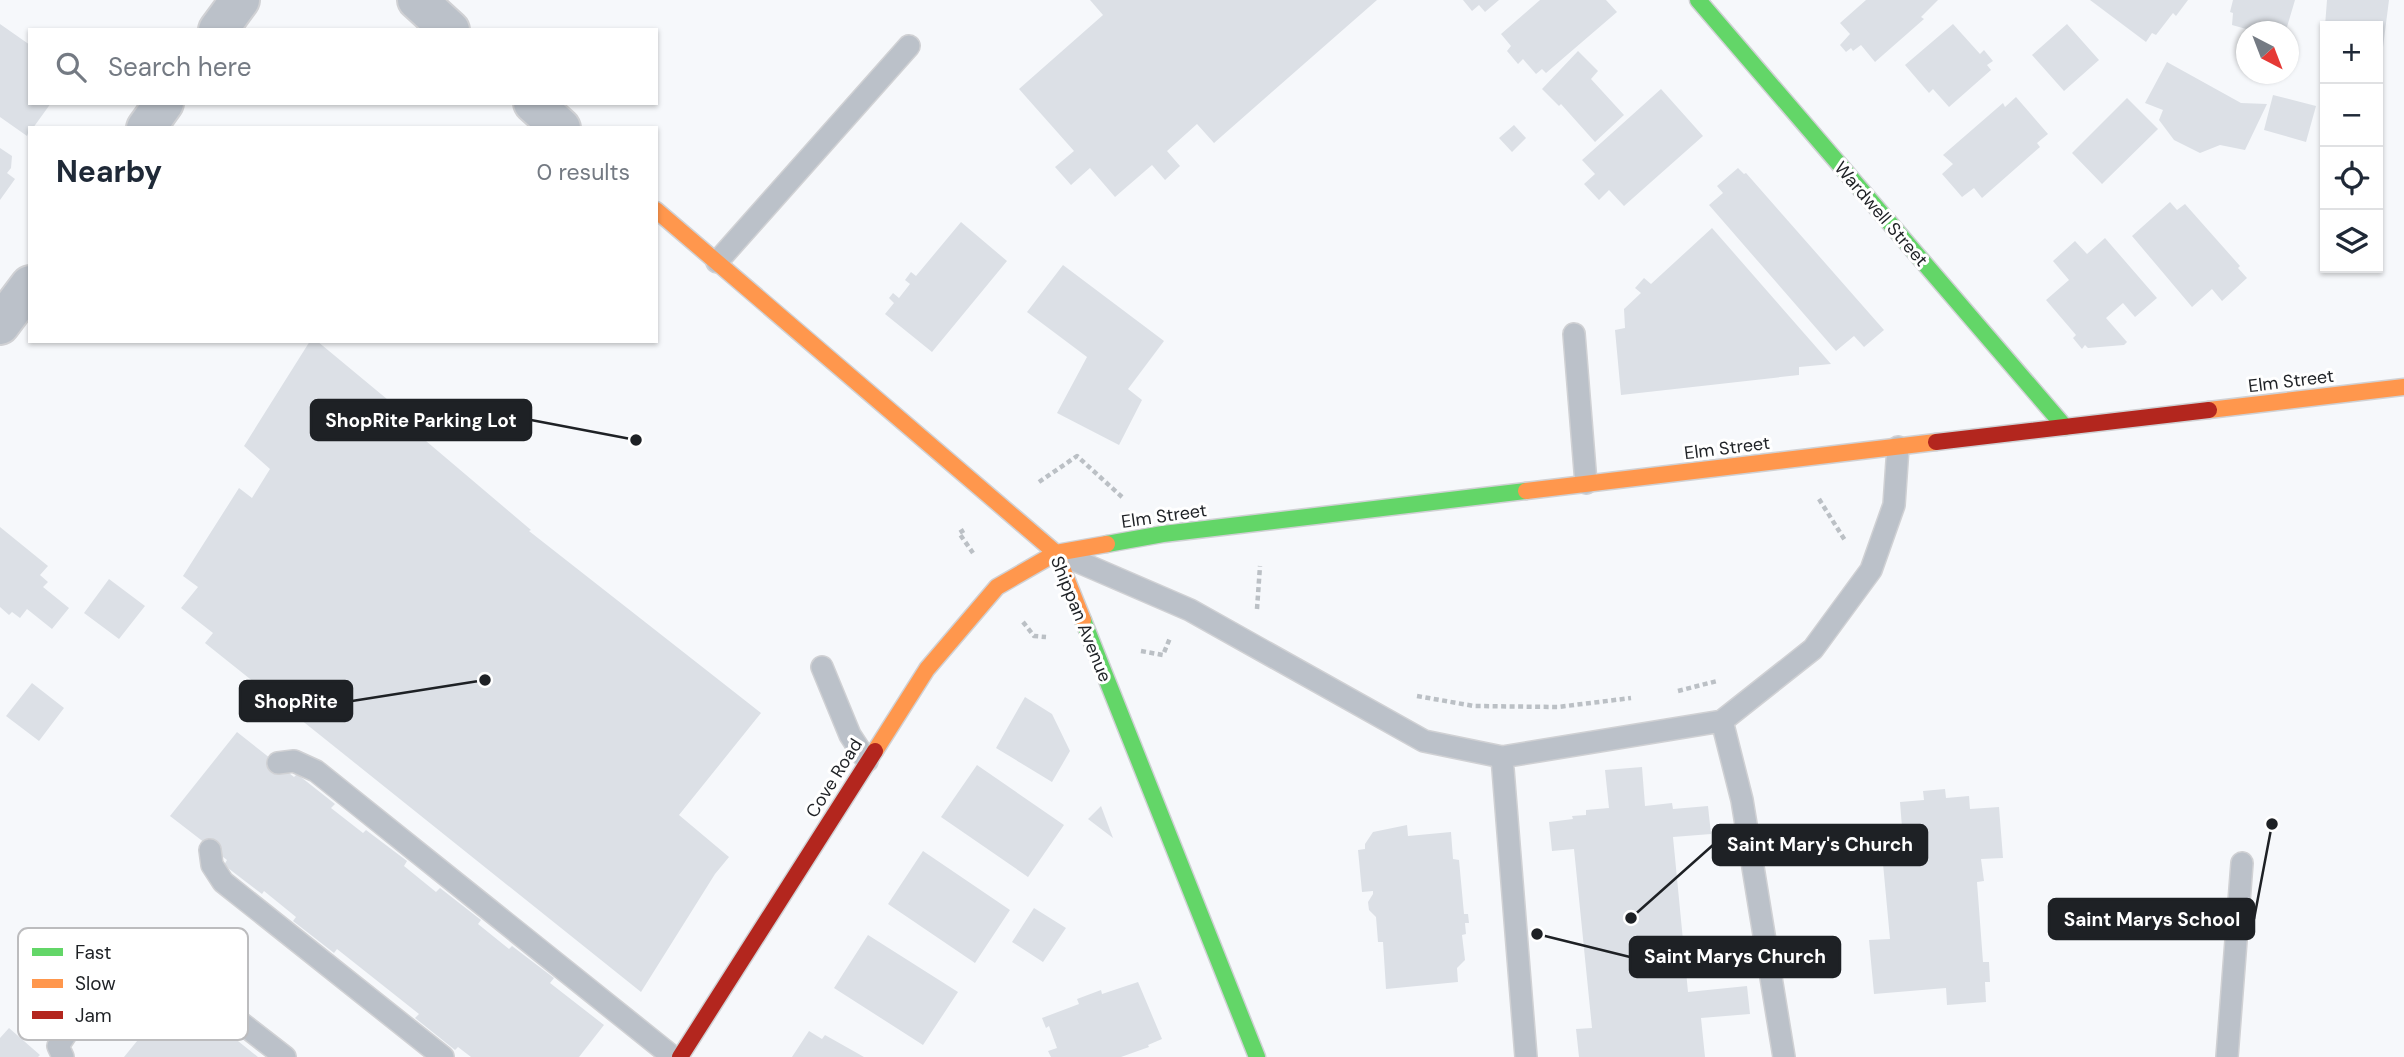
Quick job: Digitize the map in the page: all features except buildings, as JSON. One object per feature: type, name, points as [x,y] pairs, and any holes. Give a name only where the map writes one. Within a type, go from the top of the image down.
[{"type":"main road","name":"Wardwell Street","points":[[1698,0],[2065,427]]},
{"type":"main road","name":"Shippan Avenue","points":[[658,211],[1056,553],[1257,1057]]},
{"type":"main road","name":"Elm Street","points":[[1056,553],[1163,534],[2404,387]]},
{"type":"main road","name":"Cove Road","points":[[680,1057],[927,669],[997,587],[1056,553]]},
{"type":"street","points":[[219,28],[240,0]]},
{"type":"street","points":[[417,0],[448,28]]},
{"type":"street","points":[[147,126],[163,105]]},
{"type":"street","points":[[0,325],[28,288]]},
{"type":"lane","points":[[717,262],[909,46]]},
{"type":"lane","points":[[1574,334],[1586,484]]},
{"type":"lane","points":[[1056,553],[1190,610],[1424,741],[1502,757],[1722,721],[1813,649],[1871,570],[1894,505],[1898,447]]},
{"type":"lane","points":[[822,667],[850,735],[867,761]]},
{"type":"lane","points":[[1722,721],[1742,800],[1784,1057]]},
{"type":"lane","points":[[1502,757],[1527,1057]]},
{"type":"lane","points":[[278,763],[294,761],[316,771],[673,1057]]},
{"type":"lane","points":[[210,850],[212,865],[222,882],[443,1057]]},
{"type":"lane","points":[[2227,1057],[2242,863]]},
{"type":"lane","points":[[248,1028],[285,1057]]},
{"type":"lane","points":[[62,1040],[58,1046],[63,1057]]},
{"type":"path","points":[[1817,495],[1851,550]]},
{"type":"path","points":[[1261,555],[1256,607],[1262,614]]},
{"type":"path","points":[[1163,655],[1169,640]]},
{"type":"path","points":[[1677,691],[1727,678]]},
{"type":"path","points":[[1406,694],[1474,706],[1558,707],[1637,698]]},
{"type":"traffic: fast","points":[[1698,0],[2065,427]]},
{"type":"traffic: fast","points":[[1107,544],[1163,534],[1526,491]]},
{"type":"traffic: fast","points":[[1083,620],[1257,1057]]},
{"type":"traffic: slow","points":[[658,212],[1056,553],[1083,620]]},
{"type":"traffic: slow","points":[[2209,410],[2404,387]]},
{"type":"traffic: slow","points":[[1526,491],[1936,442]]},
{"type":"traffic: slow","points":[[875,751],[927,669],[997,587],[1056,553],[1107,544]]},
{"type":"traffic: jam","points":[[1936,442],[2209,410]]},
{"type":"traffic: jam","points":[[680,1057],[875,751]]},
{"type":"place","name":"ShopRite Parking Lot","points":[[636,440]]},
{"type":"place","name":"ShopRite","points":[[485,680]]},
{"type":"place","name":"Saint Marys School","points":[[2272,824]]},
{"type":"place","name":"Saint Mary's Church","points":[[1631,918]]},
{"type":"place","name":"Saint Marys Church","points":[[1537,934]]}]
